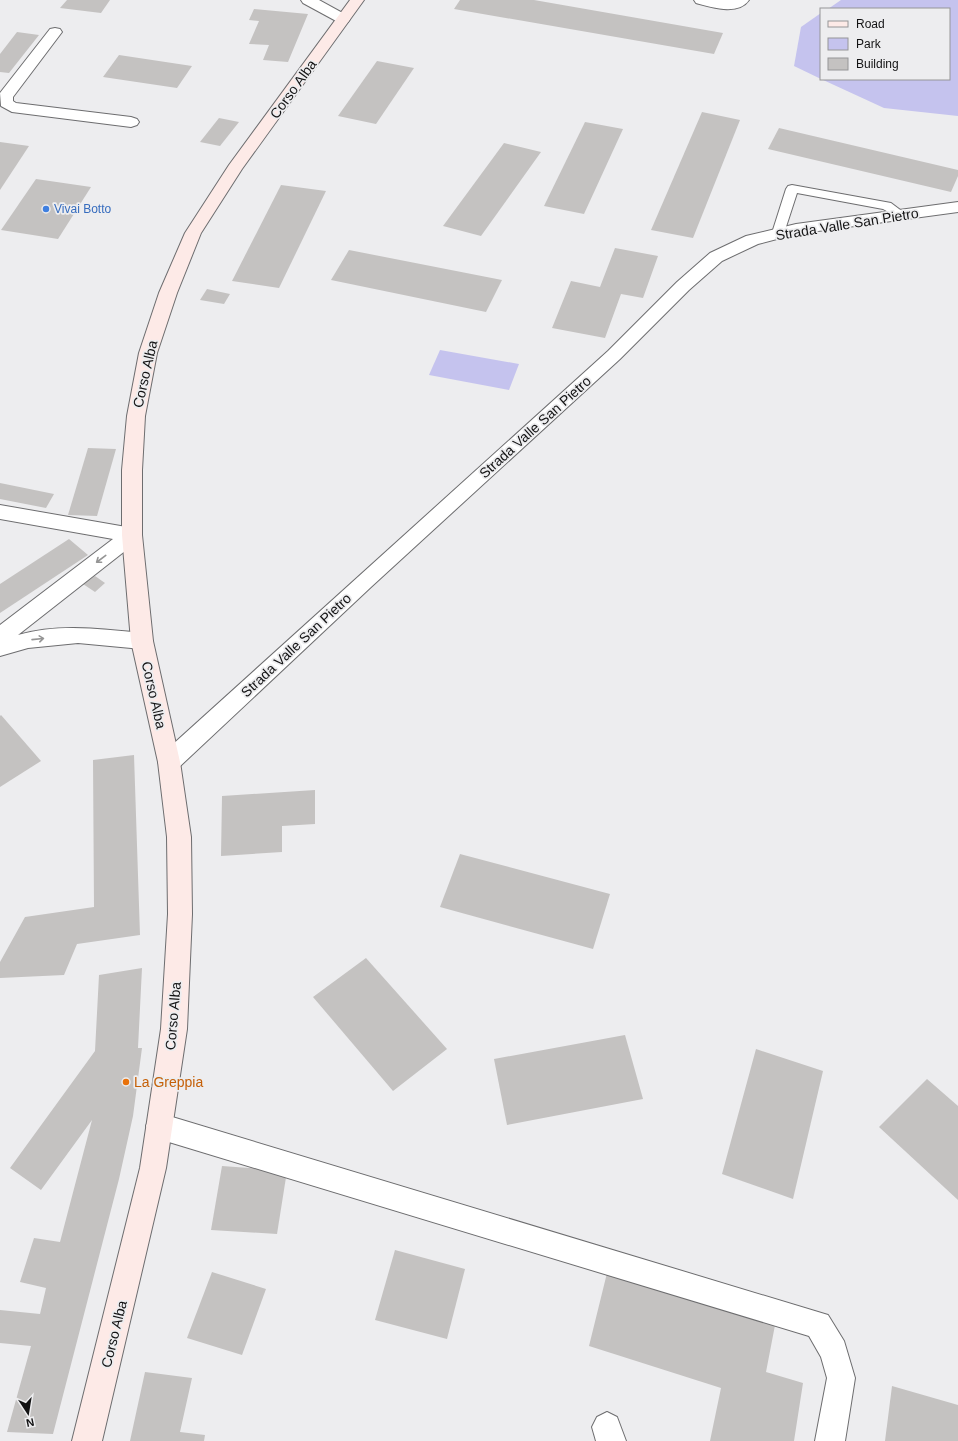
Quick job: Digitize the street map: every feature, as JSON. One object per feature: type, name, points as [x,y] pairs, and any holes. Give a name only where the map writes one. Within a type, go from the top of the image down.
[{"type":"street","points":[[308,0],[343,19]]},
{"type":"street","name":"Corso Alba","points":[[87,1441],[148,1188],[159,1126],[174,1029],[180,914],[179,838],[169,762],[142,641],[132,535],[132,470],[136,416],[148,353],[172,281],[197,226],[235,168],[357,0]]},
{"type":"street","points":[[701,0],[727,4],[738,3],[742,0]]},
{"type":"street","points":[[55,32],[5,97],[6,103],[12,107],[131,122]]},
{"type":"street","name":"Strada Valle San Pietro","points":[[169,762],[364,582],[614,355],[683,286],[716,257],[752,240],[796,229],[958,207]]},
{"type":"street","points":[[0,512],[132,535]]},
{"type":"street","points":[[0,637],[132,535]]},
{"type":"street","points":[[0,648],[28,640],[78,635],[142,641]]},
{"type":"street","points":[[159,1126],[818,1324],[834,1351],[841,1378],[830,1441]]},
{"type":"lane","points":[[778,233],[792,189],[887,206],[901,215]]},
{"type":"green space","points":[[841,0],[958,0],[958,116],[884,108],[823,80],[950,80],[950,8],[829,8]]},
{"type":"green space","points":[[820,14],[820,79],[794,66],[801,27]]},
{"type":"green space","points":[[440,350],[519,364],[509,390],[429,375]]},
{"type":"building","points":[[67,0],[110,0],[101,13],[60,8]]},
{"type":"building","points":[[460,0],[534,0],[723,33],[714,54],[454,9]]},
{"type":"building","points":[[254,9],[308,14],[288,62],[263,60],[269,45],[249,44],[259,21],[249,20]]},
{"type":"building","points":[[17,32],[39,35],[9,73],[0,72],[0,54]]},
{"type":"building","points":[[119,55],[192,66],[177,88],[103,77]]},
{"type":"building","points":[[377,61],[414,68],[376,124],[338,116]]},
{"type":"building","points":[[702,112],[740,120],[693,238],[651,230]]},
{"type":"building","points":[[219,118],[239,122],[220,146],[200,142]]},
{"type":"building","points":[[585,122],[623,129],[584,214],[544,206]]},
{"type":"building","points":[[779,128],[958,170],[958,176],[951,192],[768,149]]},
{"type":"building","points":[[0,142],[29,146],[0,190]]},
{"type":"building","points":[[504,143],[541,152],[481,236],[443,226]]},
{"type":"building","name":"Vivai Botto","points":[[36,179],[91,187],[58,239],[1,230]]},
{"type":"building","points":[[281,185],[326,191],[279,288],[232,281]]},
{"type":"building","points":[[615,248],[658,256],[643,298],[621,294],[605,338],[552,328],[571,281],[600,287]]},
{"type":"building","points":[[349,250],[502,280],[486,312],[331,280]]},
{"type":"building","points":[[207,289],[230,294],[224,304],[200,300]]},
{"type":"building","points":[[88,448],[116,449],[97,516],[68,515]]},
{"type":"building","points":[[0,483],[54,494],[46,508],[0,499]]},
{"type":"building","points":[[69,539],[88,555],[0,613],[0,584]]},
{"type":"building","points":[[95,576],[105,583],[95,592],[83,584]]},
{"type":"building","points":[[1,715],[41,761],[0,787],[0,716]]},
{"type":"building","points":[[134,755],[140,935],[77,944],[64,975],[0,978],[0,962],[25,917],[94,907],[93,760]]},
{"type":"building","points":[[315,790],[315,824],[282,826],[282,852],[221,856],[222,796]]},
{"type":"building","points":[[460,854],[610,894],[593,949],[440,907]]},
{"type":"building","points":[[366,958],[447,1049],[393,1091],[313,997]]},
{"type":"building","points":[[142,968],[138,1048],[142,1048],[133,1116],[119,1179],[53,1434],[7,1432],[31,1346],[0,1343],[0,1310],[40,1314],[46,1288],[20,1282],[34,1238],[60,1242],[92,1120],[41,1190],[10,1168],[95,1051],[99,975]]},
{"type":"building","points":[[625,1035],[643,1099],[507,1125],[494,1059]]},
{"type":"building","points":[[756,1049],[823,1071],[793,1199],[722,1174]]},
{"type":"building","points":[[927,1079],[958,1106],[958,1200],[879,1127]]},
{"type":"building","points":[[222,1166],[287,1171],[277,1234],[211,1230]]},
{"type":"building","points":[[395,1250],[465,1269],[447,1339],[375,1320]]},
{"type":"building","points":[[608,1269],[776,1320],[766,1372],[803,1383],[794,1441],[710,1441],[721,1388],[589,1346]]},
{"type":"building","points":[[212,1272],[266,1289],[242,1355],[187,1338]]},
{"type":"building","points":[[145,1372],[192,1378],[180,1432],[205,1435],[204,1441],[130,1441]]},
{"type":"building","points":[[892,1386],[958,1405],[958,1441],[885,1441]]},
{"type":"place","name":"Vivai Botto","points":[[46,209]]},
{"type":"place","name":"La Greppia","points":[[126,1082]]}]
